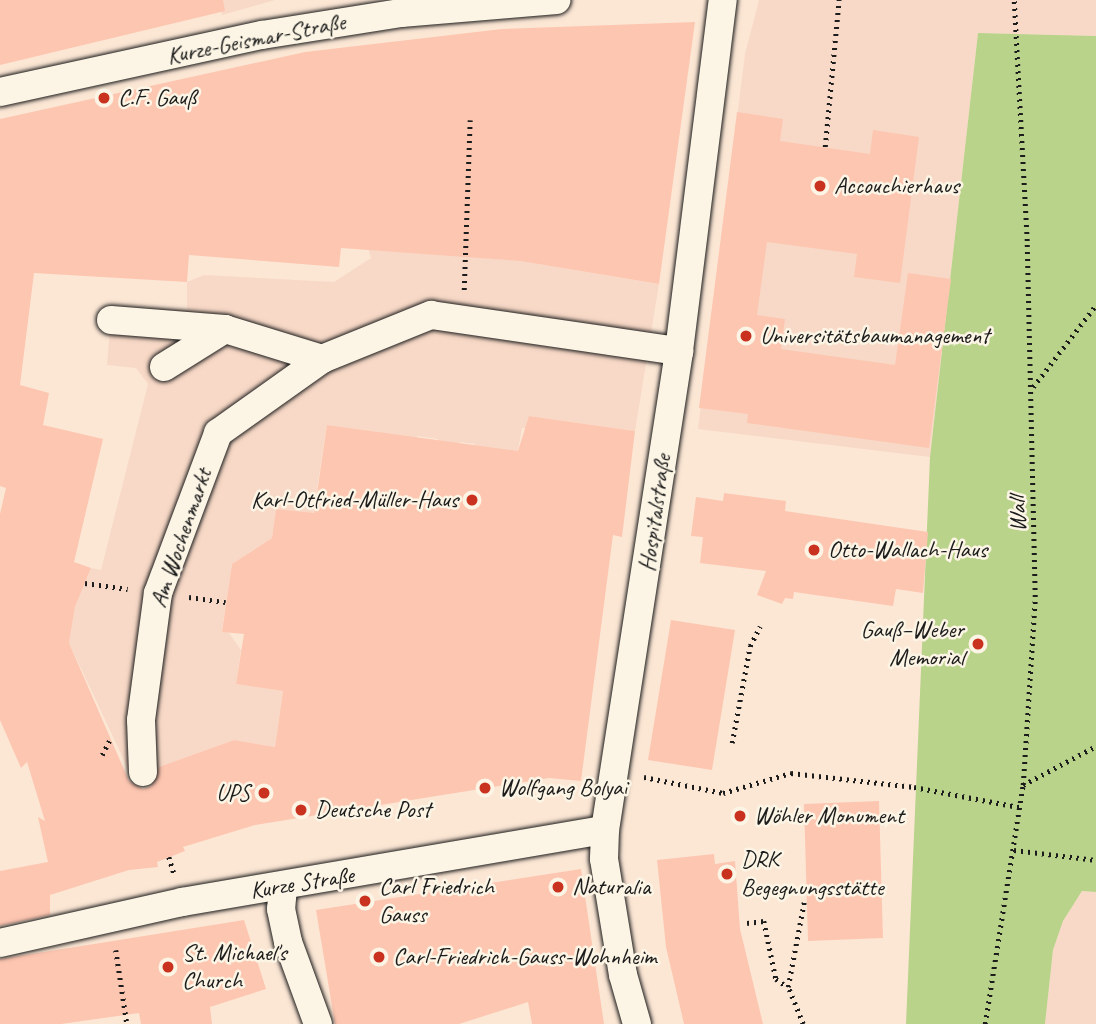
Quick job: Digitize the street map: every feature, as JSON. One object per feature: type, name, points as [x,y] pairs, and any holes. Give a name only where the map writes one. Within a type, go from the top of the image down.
[{"type":"street","name":"Kurze-Geismar-Straße","points":[[0,92],[262,35],[401,13],[556,0]]},
{"type":"street","name":"Hospitalstraße","points":[[637,1024],[608,885],[605,831],[679,351],[723,0]]},
{"type":"street","name":"Am Wochenmarkt","points":[[143,772],[141,720],[158,593],[218,433],[322,359],[431,315],[679,351]]},
{"type":"street","points":[[111,320],[225,328],[322,359]]},
{"type":"street","points":[[164,367],[225,328]]},
{"type":"street","name":"Kurze Straße","points":[[0,943],[111,918],[605,831]]},
{"type":"street","points":[[283,887],[281,909],[288,942],[318,1024]]},
{"type":"path","points":[[825,147],[839,0]]},
{"type":"path","name":"Wall","points":[[985,1024],[1023,785],[1035,597],[1032,388],[1014,0]]},
{"type":"path","points":[[459,319],[467,270],[470,120]]},
{"type":"path","points":[[1032,388],[1096,305]]},
{"type":"path","points":[[732,743],[750,646],[760,626]]},
{"type":"path","points":[[1023,785],[1096,746]]},
{"type":"path","points":[[616,771],[723,793],[792,773],[914,787],[1019,807]]},
{"type":"path","points":[[1013,850],[1096,860]]},
{"type":"path","points":[[803,1024],[788,987],[804,902]]},
{"type":"path","points":[[111,918],[127,1024]]},
{"type":"path","points":[[747,923],[764,921],[776,979],[788,987]]},
{"type":"shaded area","points":[[218,0],[275,0],[222,15]]},
{"type":"shaded area","points":[[759,0],[1096,0],[1096,36],[978,33],[930,457],[698,429],[745,54]]},
{"type":"shaded area","points":[[368,248],[520,261],[659,284],[635,431],[530,416],[528,428],[522,428],[517,457],[472,469],[475,444],[460,442],[457,467],[435,464],[438,439],[417,436],[413,460],[377,432],[327,425],[313,514],[276,509],[272,538],[232,564],[222,631],[229,633],[241,650],[236,684],[283,691],[275,747],[234,740],[132,777],[69,643],[75,607],[91,568],[101,570],[148,384],[136,368],[107,365],[112,306],[187,310],[187,282],[204,275],[334,282],[371,258]]},
{"type":"shaded area","points":[[1082,891],[1096,892],[1096,1024],[1045,1024],[1053,950],[1063,921]]},
{"type":"green space","points":[[978,33],[1096,36],[1096,892],[1082,891],[1063,921],[1053,950],[1045,1024],[906,1024],[930,457]]},
{"type":"building","points":[[0,0],[223,0],[225,11],[0,65]]},
{"type":"building","points":[[695,22],[659,284],[520,261],[341,248],[339,267],[189,255],[187,282],[34,273],[20,385],[49,393],[43,425],[103,439],[74,562],[91,568],[75,607],[69,643],[129,781],[143,789],[151,786],[159,767],[234,740],[275,747],[283,691],[236,684],[244,634],[222,632],[232,564],[272,538],[276,509],[314,513],[327,425],[518,451],[529,416],[635,431],[622,537],[613,535],[581,781],[549,778],[255,825],[183,847],[185,851],[157,862],[158,867],[129,870],[50,895],[50,915],[0,926],[0,871],[48,862],[38,817],[45,821],[27,762],[21,768],[0,720],[0,514],[6,488],[0,486],[0,119],[305,52],[502,29]]},
{"type":"building","points":[[737,112],[783,119],[780,141],[870,154],[873,130],[919,137],[900,283],[854,277],[857,254],[767,242],[757,315],[785,319],[781,349],[895,365],[908,273],[951,279],[929,448],[747,423],[748,414],[699,408]]},
{"type":"building","name":"Otto-Wallach-Haus","points":[[724,493],[786,501],[785,511],[928,532],[923,593],[896,589],[893,606],[794,592],[793,599],[785,598],[782,604],[757,595],[766,571],[700,563],[703,537],[691,536],[696,497],[723,501]]},
{"type":"building","points":[[671,620],[735,630],[712,770],[648,760]]},
{"type":"building","points":[[879,801],[883,938],[808,941],[804,804]]},
{"type":"building","points":[[714,854],[715,864],[735,861],[740,929],[763,1024],[684,1024],[666,947],[657,860]]},
{"type":"building","points":[[581,869],[604,1024],[532,1024],[528,1002],[459,1024],[335,1024],[316,910]]},
{"type":"building","points":[[244,920],[266,989],[210,1007],[212,1024],[141,1024],[139,1013],[61,1024],[0,1024],[0,959]]},
{"type":"place","name":"C.F. Gauß","points":[[104,98]]},
{"type":"place","name":"Accouchierhaus","points":[[820,186]]},
{"type":"place","name":"Universitätsbaumanagement","points":[[746,336]]},
{"type":"place","name":"Karl-Otfried-Müller-Haus","points":[[472,500]]},
{"type":"place","name":"Otto-Wallach-Haus","points":[[814,550]]},
{"type":"place","name":"Gauß–Weber Memorial","points":[[978,644]]},
{"type":"place","name":"Wolfgang Bolyai","points":[[485,788]]},
{"type":"place","name":"UPS","points":[[264,793]]},
{"type":"place","name":"Deutsche Post","points":[[301,810]]},
{"type":"place","name":"Wöhler Monument","points":[[740,816]]},
{"type":"place","name":"DRK Begegnungsstätte","points":[[727,874]]},
{"type":"place","name":"Naturalia","points":[[558,887]]},
{"type":"place","name":"Carl Friedrich Gauss","points":[[365,901]]},
{"type":"place","name":"Carl-Friedrich-Gauss-Wohnheim","points":[[379,957]]},
{"type":"place","name":"St. Michael's Church","points":[[168,967]]}]
